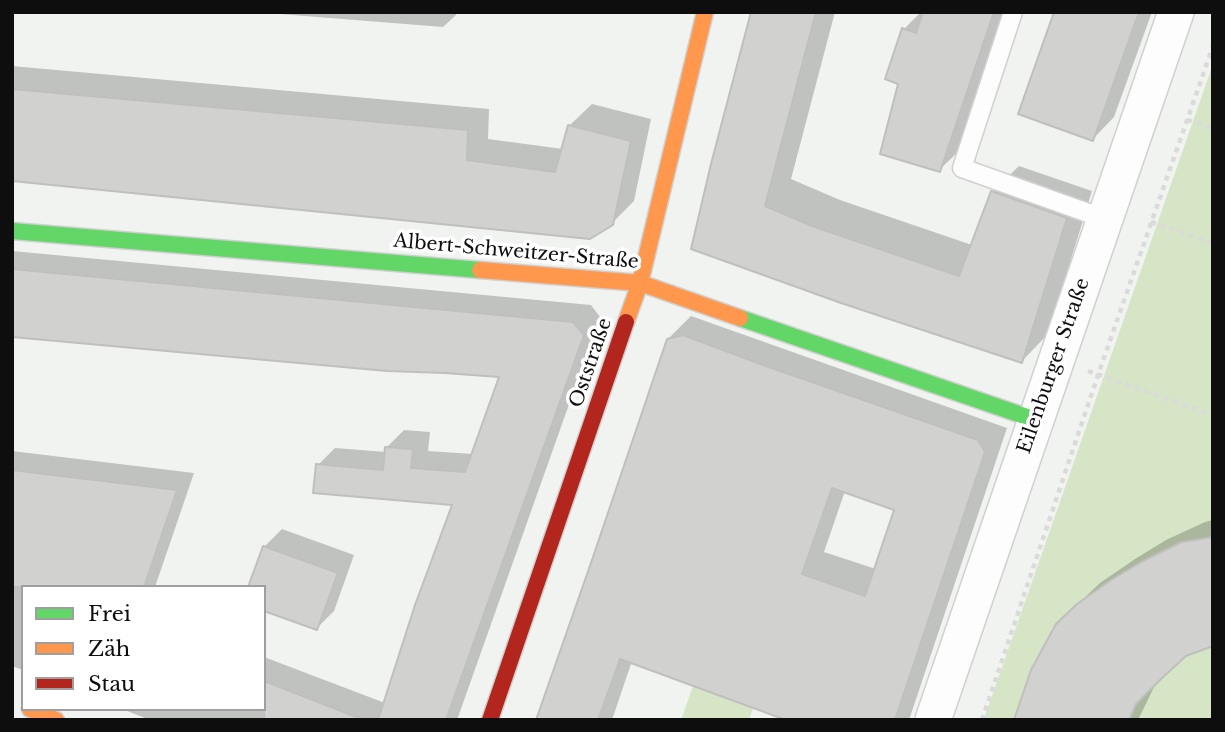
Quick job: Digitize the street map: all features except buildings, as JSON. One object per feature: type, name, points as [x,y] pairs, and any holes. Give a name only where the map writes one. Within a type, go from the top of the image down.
[{"type":"street","name":"Oststraße","points":[[490,720],[640,283],[705,12]]},
{"type":"street","name":"Eilenburger Straße","points":[[933,720],[1176,12]]},
{"type":"street","name":"Albert-Schweitzer-Straße","points":[[12,231],[640,283],[1036,420]]},
{"type":"street","points":[[35,711],[57,720]]},
{"type":"lane","points":[[1013,12],[962,168],[1105,219]]},
{"type":"path","points":[[982,720],[1098,374],[1213,46]]},
{"type":"path","points":[[1187,120],[1213,128]]},
{"type":"path","points":[[1151,222],[1213,243]]},
{"type":"path","points":[[1056,361],[1213,415]]},
{"type":"green space","points":[[1213,64],[1213,720],[984,719]]},
{"type":"green space","points":[[693,686],[753,708],[749,720],[681,720]]},
{"type":"traffic: fast","points":[[12,231],[480,270]]},
{"type":"traffic: fast","points":[[740,318],[1036,420]]},
{"type":"traffic: slow","points":[[626,322],[640,283],[705,12]]},
{"type":"traffic: slow","points":[[480,270],[640,283],[740,318]]},
{"type":"traffic: slow","points":[[35,711],[56,720]]},
{"type":"traffic: jam","points":[[490,720],[626,322]]}]
